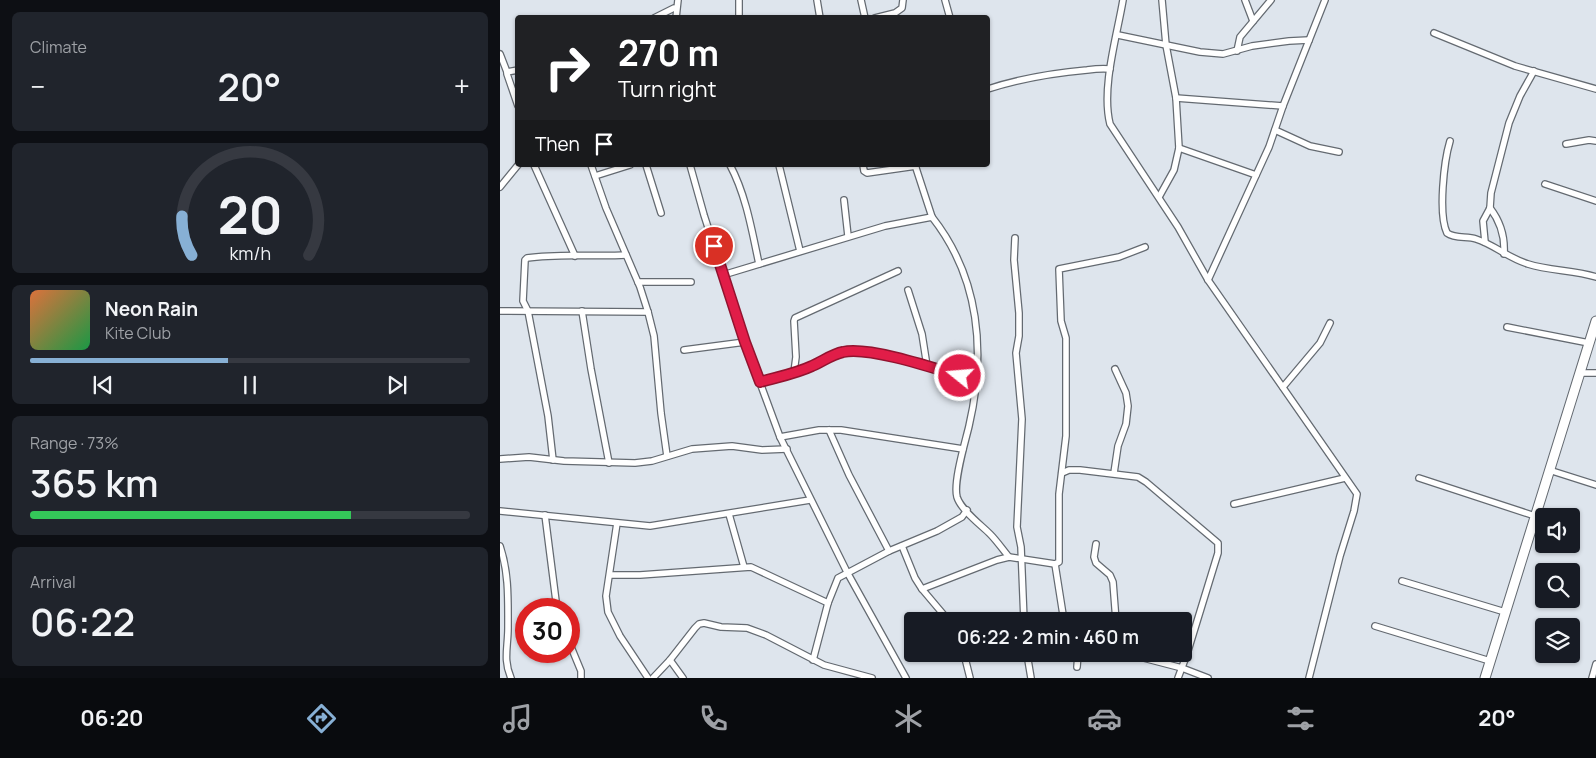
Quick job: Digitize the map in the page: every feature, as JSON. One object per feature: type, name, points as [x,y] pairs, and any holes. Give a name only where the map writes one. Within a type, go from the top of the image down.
[{"type":"highway","points":[[1537,508],[1596,321]]},
{"type":"highway","points":[[1484,678],[1535,516]]},
{"type":"street","points":[[670,0],[675,13]]},
{"type":"street","points":[[675,13],[678,0]]},
{"type":"street","points":[[739,0],[739,15]]},
{"type":"street","points":[[817,0],[820,15]]},
{"type":"street","points":[[860,0],[864,15]]},
{"type":"street","points":[[887,15],[902,8],[903,0]]},
{"type":"street","points":[[945,0],[949,15]]},
{"type":"street","points":[[1123,0],[1110,69],[1108,115],[1110,124],[1185,238],[1208,280],[1357,494],[1357,502],[1340,556],[1309,678]]},
{"type":"street","points":[[1159,197],[1174,170],[1179,148],[1176,98],[1166,45],[1162,0]]},
{"type":"street","points":[[1245,0],[1253,21]]},
{"type":"street","points":[[1237,51],[1240,37],[1270,0]]},
{"type":"street","points":[[1208,280],[1275,130],[1282,106],[1325,0]]},
{"type":"street","points":[[1434,33],[1488,56],[1596,89]]},
{"type":"street","points":[[1118,34],[1166,45],[1223,54],[1252,46],[1290,40],[1309,40]]},
{"type":"street","points":[[500,54],[515,98]]},
{"type":"street","points":[[990,88],[1042,76],[1110,69]]},
{"type":"street","points":[[507,72],[515,71]]},
{"type":"street","points":[[1485,242],[1483,221],[1490,208],[1491,194],[1509,123],[1520,96],[1534,71]]},
{"type":"street","points":[[1176,98],[1282,106]]},
{"type":"street","points":[[1275,130],[1310,146],[1339,152]]},
{"type":"street","points":[[1566,144],[1589,140],[1596,141]]},
{"type":"street","points":[[1450,141],[1443,196],[1445,229],[1449,235],[1468,237],[1485,242],[1504,254],[1529,264],[1583,272],[1596,277]]},
{"type":"street","points":[[1179,148],[1256,175]]},
{"type":"street","points":[[500,188],[516,167]]},
{"type":"street","points":[[535,167],[571,254]]},
{"type":"street","points":[[592,167],[606,208],[638,282],[648,312],[654,336],[667,456]]},
{"type":"street","points":[[595,176],[624,167]]},
{"type":"street","points":[[647,167],[661,213]]},
{"type":"street","points":[[691,167],[745,342],[780,437],[847,572],[906,678]]},
{"type":"street","points":[[731,167],[740,189],[750,223],[759,264]]},
{"type":"street","points":[[779,167],[800,251]]},
{"type":"street","points":[[863,167],[864,172],[867,174],[905,167]]},
{"type":"street","points":[[917,167],[932,217],[952,248],[967,279],[973,301],[977,332],[977,381],[974,405],[963,449],[957,498],[1009,558]]},
{"type":"street","points":[[1545,184],[1596,201]]},
{"type":"street","points":[[844,200],[848,236]]},
{"type":"street","points":[[1490,208],[1495,214],[1502,233],[1504,254]]},
{"type":"street","points":[[724,275],[848,236],[885,226],[932,217]]},
{"type":"street","points":[[1015,238],[1014,260],[1019,313],[1019,336],[1016,353],[1022,419],[1017,527],[1021,547],[1024,612]]},
{"type":"street","points":[[922,589],[997,560],[1021,558],[1055,564],[1060,560],[1060,480],[1066,436],[1066,338],[1060,321],[1059,269],[1119,257],[1144,247]]},
{"type":"street","points":[[553,460],[548,416],[528,311],[523,301],[525,259],[571,254],[626,256]]},
{"type":"street","points":[[794,372],[796,357],[795,318],[898,271]]},
{"type":"street","points":[[638,282],[691,282]]},
{"type":"street","points":[[908,290],[922,334],[927,366]]},
{"type":"street","points":[[500,311],[648,312]]},
{"type":"street","points":[[582,311],[609,463]]},
{"type":"street","points":[[1282,387],[1320,342],[1330,323]]},
{"type":"street","points":[[1507,327],[1589,343]]},
{"type":"street","points":[[684,350],[745,342]]},
{"type":"street","points":[[760,382],[811,367],[840,353],[852,350],[860,350],[927,366],[977,381]]},
{"type":"street","points":[[1114,473],[1118,446],[1126,424],[1128,406],[1126,394],[1115,369]]},
{"type":"street","points":[[1580,373],[1596,374]]},
{"type":"street","points":[[780,437],[829,430],[854,432],[963,449]]},
{"type":"street","points":[[829,430],[849,474],[889,551]]},
{"type":"street","points":[[500,459],[529,457],[609,463],[642,463],[692,449],[723,446],[762,450],[787,449]]},
{"type":"street","points":[[1062,473],[1069,470],[1080,470],[1138,477],[1218,543],[1218,553],[1178,678]]},
{"type":"street","points":[[1549,470],[1596,485]]},
{"type":"street","points":[[1234,504],[1345,478]]},
{"type":"street","points":[[1419,478],[1535,516]]},
{"type":"street","points":[[500,512],[650,526],[810,500]]},
{"type":"street","points":[[812,660],[828,603],[838,578],[889,551],[962,517],[967,510]]},
{"type":"street","points":[[729,514],[744,567]]},
{"type":"street","points":[[545,515],[556,598]]},
{"type":"street","points":[[962,517],[976,521]]},
{"type":"street","points":[[616,523],[606,596],[611,620],[648,678]]},
{"type":"street","points":[[1096,544],[1094,557],[1096,563],[1110,575],[1113,582],[1115,612]]},
{"type":"street","points":[[500,546],[508,586],[503,646],[511,678]]},
{"type":"street","points":[[902,546],[915,578],[941,612]]},
{"type":"street","points":[[1055,564],[1063,612]]},
{"type":"street","points":[[610,575],[754,568],[828,603]]},
{"type":"street","points":[[1402,581],[1505,612]]},
{"type":"street","points":[[652,678],[670,660],[695,628],[699,624],[704,623],[721,627],[747,628],[766,635],[824,665],[872,678]]},
{"type":"street","points":[[1375,626],[1490,660]]},
{"type":"street","points":[[670,660],[683,678]]},
{"type":"street","points":[[966,662],[970,678]]},
{"type":"street","points":[[1028,662],[1031,678]]},
{"type":"street","points":[[1077,662],[1077,667]]},
{"type":"street","points":[[1159,662],[1208,678]]},
{"type":"street","points":[[578,663],[581,671],[581,678]]},
{"type":"street","points":[[1592,678],[1596,664]]},
{"type":"route","points":[[714,246],[760,382],[798,372],[836,354],[852,350],[860,350],[927,366],[960,376]]}]
